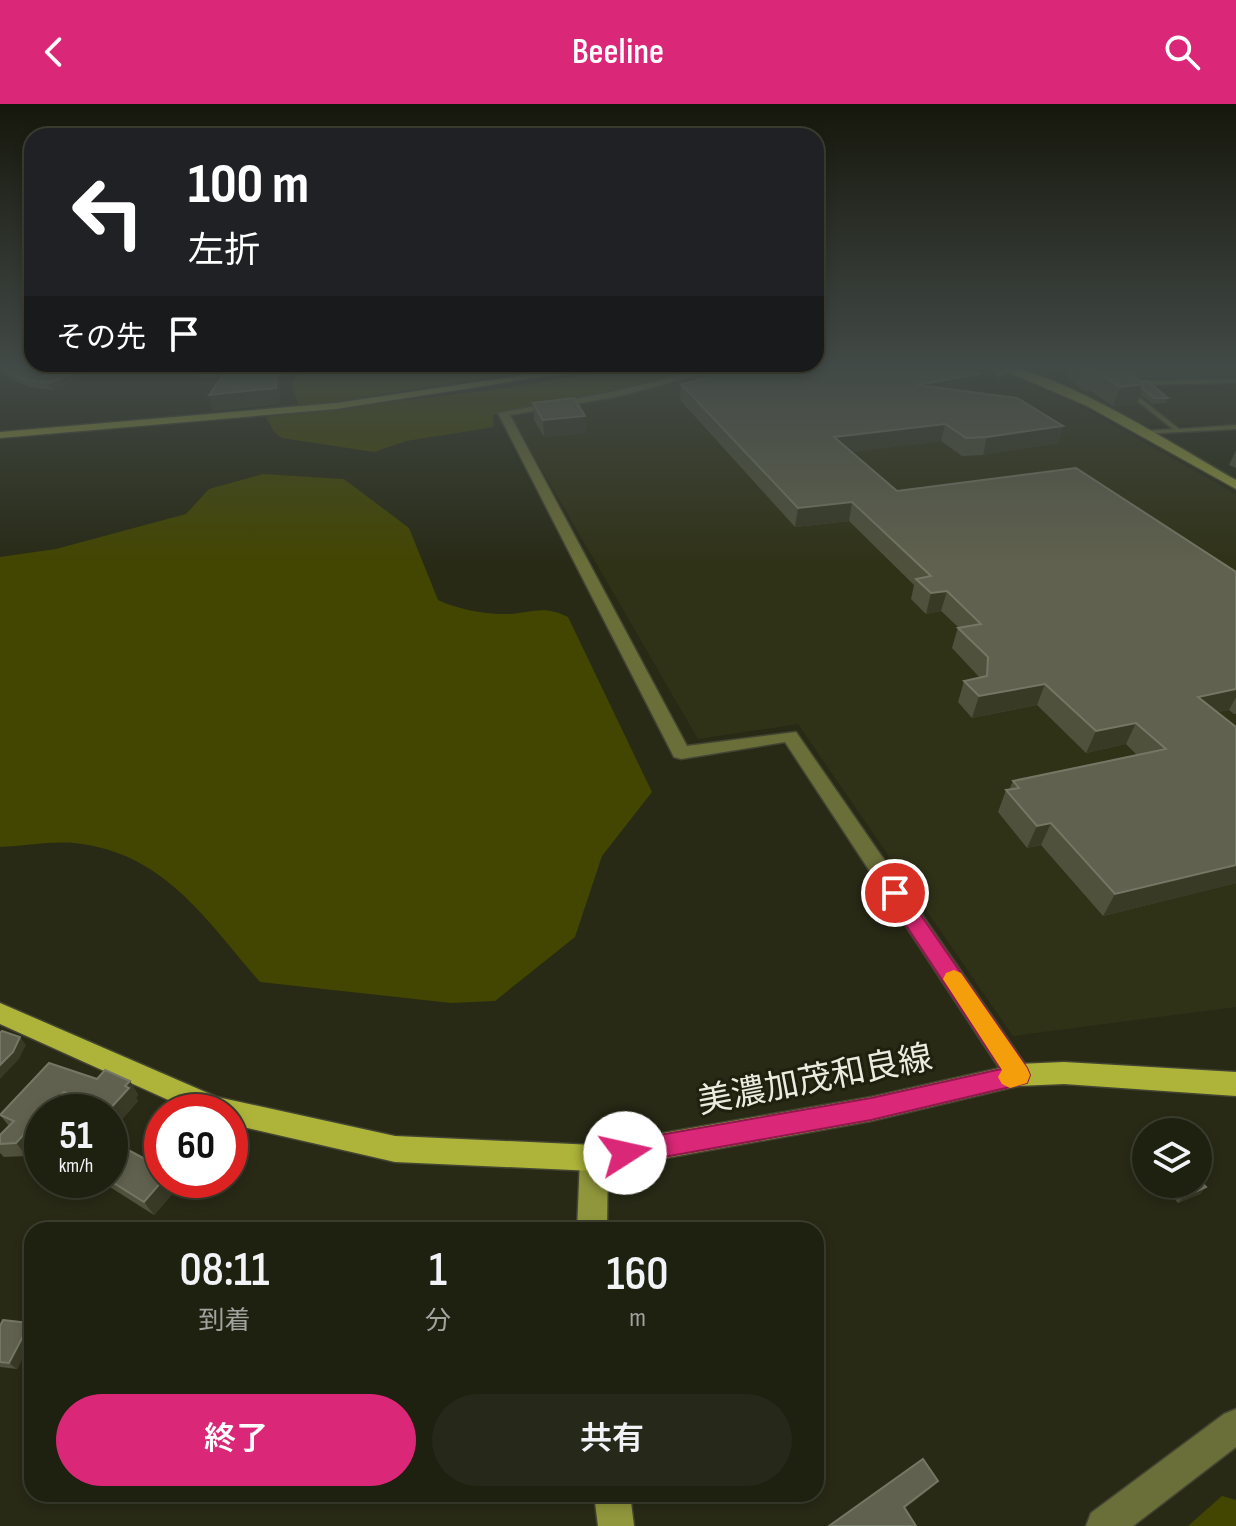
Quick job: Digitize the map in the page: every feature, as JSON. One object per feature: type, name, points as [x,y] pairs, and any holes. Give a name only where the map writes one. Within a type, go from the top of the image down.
[{"type":"main road","name":"美濃加茂和良線","points":[[0,1013],[214,1108],[395,1149],[594,1158],[871,1109],[1018,1075],[1064,1073],[1236,1084]]},
{"type":"street","points":[[0,435],[31,432]]},
{"type":"street","points":[[513,432],[681,753],[790,736],[1018,1075]]},
{"type":"street","points":[[1144,433],[1236,485]]},
{"type":"street","points":[[592,1222],[594,1158]]},
{"type":"street","points":[[1104,1526],[1236,1426]]},
{"type":"street","points":[[613,1502],[616,1526]]},
{"type":"lane","points":[[1144,433],[1149,432]]},
{"type":"shaded area","points":[[274,432],[460,432],[406,441],[374,452],[282,438]]},
{"type":"shaded area","points":[[520,432],[1127,432],[1236,494],[1236,1007],[1013,1036],[798,724],[698,739]]},
{"type":"shaded area","points":[[263,474],[344,479],[409,528],[438,600],[484,613],[542,610],[568,617],[652,792],[602,856],[575,937],[495,1001],[451,1003],[260,982],[180,892],[158,874],[133,860],[106,849],[74,843],[0,847],[0,557],[56,549],[186,514],[209,489]]},
{"type":"shaded area","points":[[1222,1496],[1236,1500],[1236,1526],[1188,1526]]},
{"type":"building","points":[[727,432],[874,432],[834,437],[897,491],[1076,468],[1236,572],[1236,689],[1198,697],[1236,727],[1236,865],[1115,894],[1051,823],[1037,826],[1006,790],[1019,788],[1013,781],[1166,749],[1136,723],[1096,731],[1045,684],[979,696],[964,681],[987,676],[988,657],[958,628],[981,624],[947,591],[931,593],[916,579],[931,576],[852,502],[798,508]]},
{"type":"building","points":[[958,432],[1019,432],[987,437],[966,438]]},
{"type":"building","points":[[0,1033],[20,1037],[13,1052],[0,1065]]},
{"type":"building","points":[[49,1063],[97,1079],[105,1070],[130,1081],[124,1094],[24,1094],[24,1134],[16,1143],[0,1144],[0,1135],[14,1121],[0,1115]]},
{"type":"building","points":[[128,1150],[144,1158],[144,1198],[147,1198],[144,1202],[128,1192]]},
{"type":"building","points":[[3,1320],[24,1322],[24,1334],[9,1363],[0,1362],[0,1326]]},
{"type":"building","points":[[923,1459],[938,1481],[904,1507],[916,1526],[829,1526]]},
{"type":"slow traffic","points":[[954,979],[1018,1075],[1010,1077]]},
{"type":"route","points":[[625,1153],[871,1109],[1018,1075],[895,893]]}]
